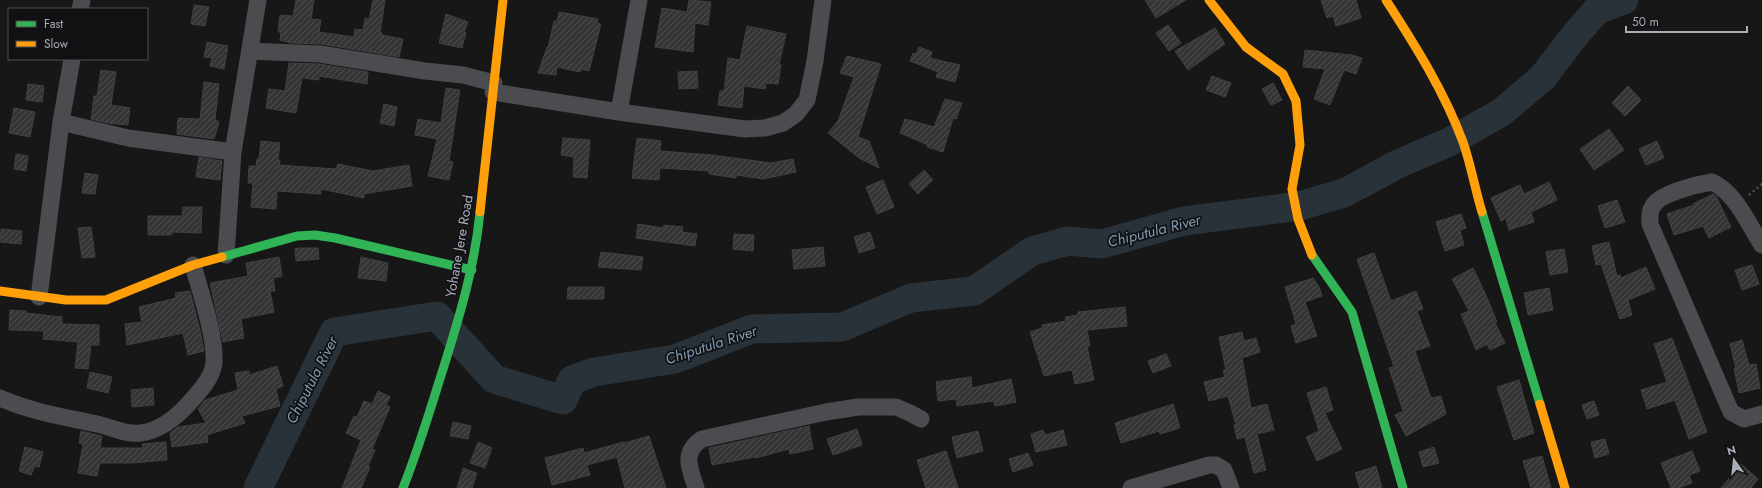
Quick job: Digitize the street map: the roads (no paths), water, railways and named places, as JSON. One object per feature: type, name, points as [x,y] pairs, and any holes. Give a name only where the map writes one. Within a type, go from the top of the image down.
[{"type":"street","points":[[226,255],[233,152],[258,0]]},
{"type":"street","name":"Yohane Jere Road","points":[[403,488],[418,451],[465,298],[472,270],[480,216],[503,0]]},
{"type":"street","points":[[619,112],[639,0]]},
{"type":"street","points":[[250,51],[320,54],[425,71],[463,75],[494,88],[619,112],[745,129],[765,128],[783,123],[796,114],[806,100],[815,61],[823,0]]},
{"type":"street","points":[[1209,0],[1246,47],[1283,74],[1296,101],[1300,145],[1292,189],[1298,219],[1310,252],[1352,312],[1403,488]]},
{"type":"street","points":[[1386,0],[1440,90],[1460,132],[1469,160],[1480,206],[1565,488]]},
{"type":"street","points":[[39,297],[61,122],[72,60]]},
{"type":"street","points":[[61,122],[128,138],[233,152]]},
{"type":"street","points":[[1762,245],[1738,207],[1721,186],[1712,182],[1667,195],[1653,204],[1650,212],[1650,224],[1731,412],[1744,419],[1762,414]]},
{"type":"street","points":[[0,291],[39,297],[91,301],[106,300],[193,265],[297,236],[315,235],[335,238],[472,270]]},
{"type":"street","points":[[0,398],[42,413],[98,424],[127,434],[142,433],[168,423],[199,394],[212,372],[214,361],[213,340],[193,265]]},
{"type":"street","points":[[696,488],[688,460],[689,452],[694,444],[702,438],[826,412],[858,407],[896,407],[921,419]]},
{"type":"street","points":[[1131,488],[1209,465],[1216,465],[1224,470],[1230,488]]},
{"type":"waterway","name":"Chiputula River","points":[[258,488],[334,332],[437,316],[494,379],[563,400],[572,380],[594,372],[675,359],[752,329],[842,327],[911,298],[974,291],[1032,251],[1068,241],[1102,244],[1184,221],[1299,206],[1344,193],[1398,164],[1449,142],[1502,112],[1543,77],[1575,35],[1597,10],[1624,0]]}]
